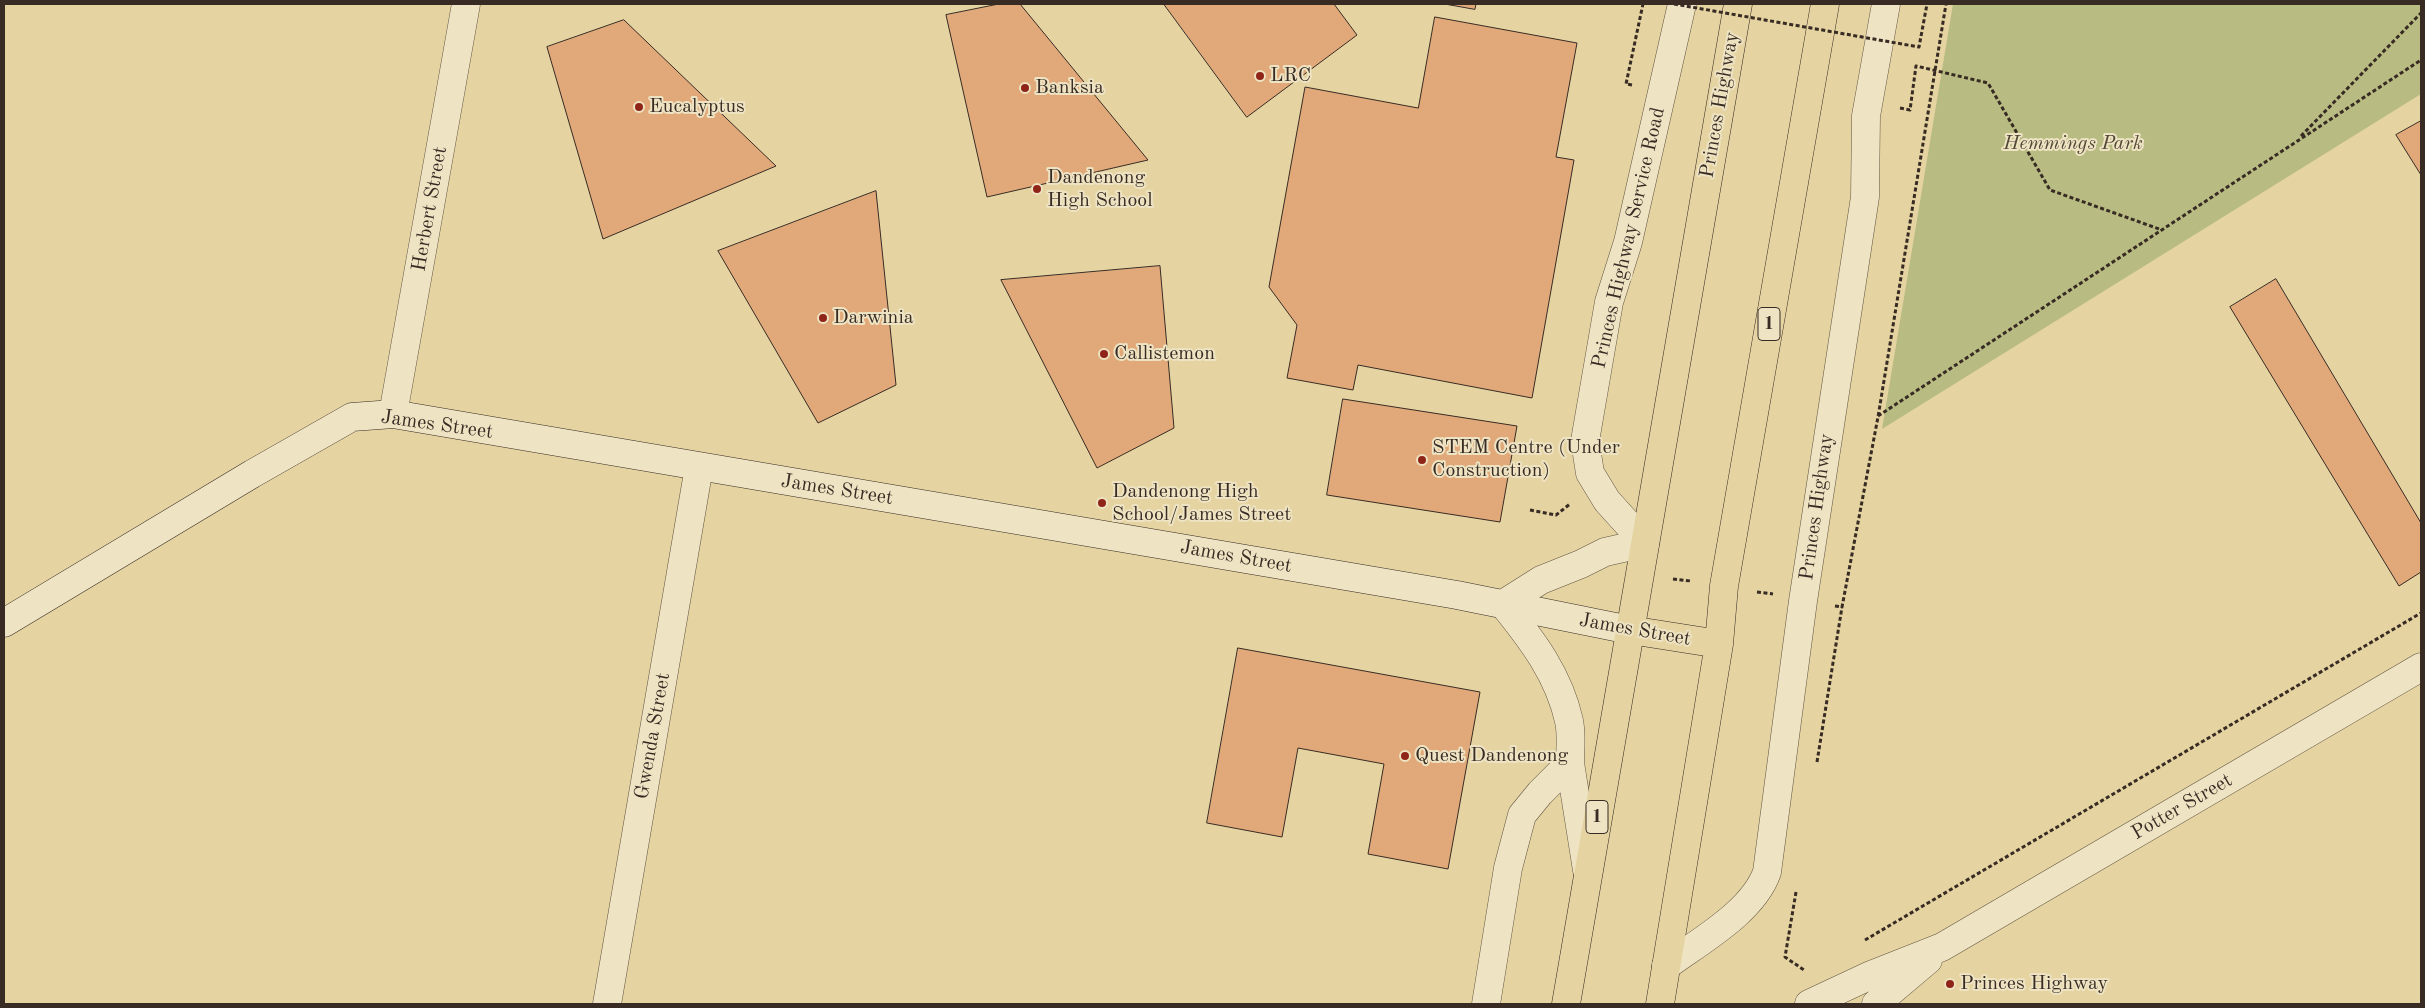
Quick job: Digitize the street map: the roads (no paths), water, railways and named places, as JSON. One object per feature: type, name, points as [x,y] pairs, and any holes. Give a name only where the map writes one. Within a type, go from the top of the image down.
[{"type":"highway","name":"Princes Highway","points":[[1566,1004],[1587,872],[1738,4]]},
{"type":"highway","name":"1","points":[[1660,1004],[1719,644],[1724,586],[1825,4]]},
{"type":"highway","name":"James Street","points":[[1630,630],[1719,644]]},
{"type":"street","name":"Herbert Street","points":[[393,414],[466,4]]},
{"type":"street","name":"Princes Highway Service Road","points":[[1645,543],[1606,501],[1590,473],[1585,441],[1610,302],[1628,242],[1682,4]]},
{"type":"street","name":"Princes Highway","points":[[1666,966],[1749,903],[1760,889],[1767,872],[1803,601],[1865,197],[1866,116],[1886,4]]},
{"type":"street","name":"James Street","points":[[4,623],[252,474],[352,418],[393,414],[1503,604],[1630,630]]},
{"type":"street","name":"Gwenda Street","points":[[607,1004],[699,467]]},
{"type":"street","points":[[1587,872],[1570,763],[1570,722],[1554,676],[1535,644],[1503,604],[1541,580],[1605,552],[1645,543]]},
{"type":"street","name":"Potter Street","points":[[1809,1004],[1859,994],[2421,667]]},
{"type":"street","points":[[1486,1004],[1508,868],[1522,815],[1540,793],[1570,763]]},
{"type":"street","name":"Potter Street","points":[[1876,1004],[1942,947]]},
{"type":"place","name":"LRC","points":[[1260,76]]},
{"type":"place","name":"Banksia","points":[[1025,88]]},
{"type":"place","name":"Eucalyptus","points":[[639,107]]},
{"type":"place","name":"Dandenong High School","points":[[1037,189]]},
{"type":"place","name":"Darwinia","points":[[823,318]]},
{"type":"place","name":"Callistemon","points":[[1104,354]]},
{"type":"place","name":"STEM Centre (Under Construction)","points":[[1422,460]]},
{"type":"place","name":"Dandenong High School/James Street","points":[[1102,503]]},
{"type":"place","name":"Quest Dandenong","points":[[1405,756]]},
{"type":"place","name":"Princes Highway","points":[[1950,984]]},
{"type":"park label","name":"Hemmings Park","points":[[2073,144]]}]
